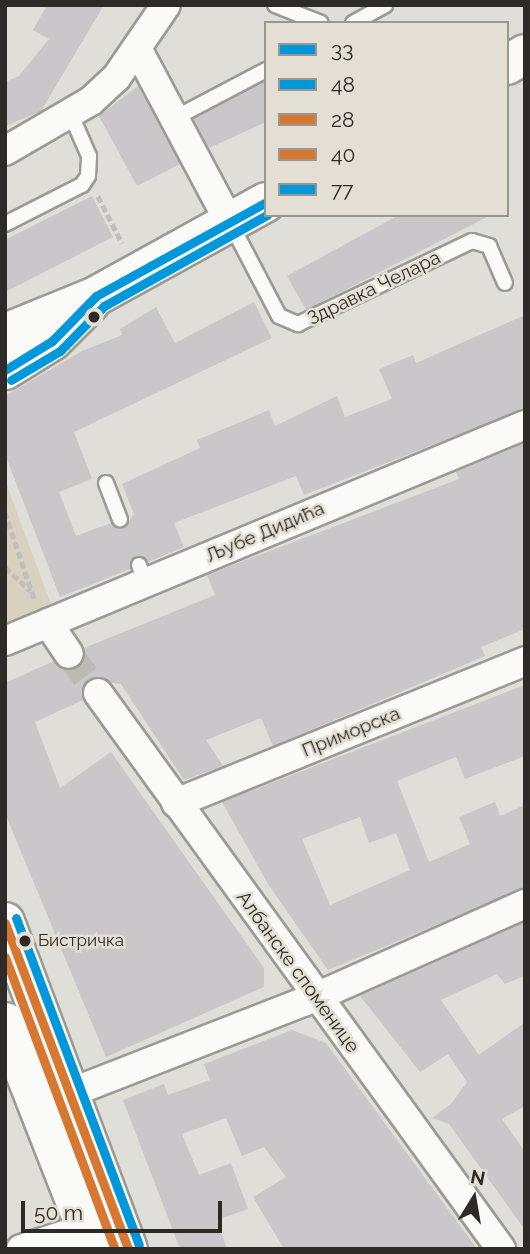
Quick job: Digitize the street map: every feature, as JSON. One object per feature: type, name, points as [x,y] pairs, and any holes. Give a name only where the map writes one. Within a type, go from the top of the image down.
[{"type":"main road","points":[[509,64],[525,54]]},
{"type":"main road","points":[[5,333],[96,296],[264,203]]},
{"type":"main road","points":[[5,370],[52,341],[96,296]]},
{"type":"main road","points":[[5,922],[128,1249]]},
{"type":"main road","points":[[5,1022],[90,1238]]},
{"type":"street","points":[[5,151],[72,117],[116,78],[138,50],[166,5]]},
{"type":"street","points":[[138,50],[230,223]]},
{"type":"street","name":"Љубе Дидића","points":[[5,641],[48,623],[142,574],[525,425]]},
{"type":"street","points":[[48,623],[69,654]]},
{"type":"street","name":"Приморска","points":[[176,803],[525,661]]},
{"type":"street","name":"Албанске споменице","points":[[98,693],[501,1249]]},
{"type":"street","points":[[69,1093],[316,997],[525,904]]},
{"type":"street","points":[[21,1249],[90,1238]]},
{"type":"lane","points":[[275,5],[316,21]]},
{"type":"lane","points":[[357,21],[385,5]]},
{"type":"lane","points":[[176,118],[264,71]]},
{"type":"lane","points":[[5,224],[82,185],[88,176],[89,156],[72,117]]},
{"type":"lane","name":"Здравка Челара","points":[[230,223],[279,316],[298,324],[472,241],[489,246],[505,283]]},
{"type":"lane","points":[[106,483],[120,519]]},
{"type":"path","points":[[88,176],[122,243]]},
{"type":"path","points":[[5,512],[7,525],[32,592],[5,567]]},
{"type":"shaded area","points":[[5,480],[52,607],[5,625]]},
{"type":"building","points":[[47,5],[104,5],[41,111],[5,126],[5,82],[19,76],[49,39],[33,30]]},
{"type":"building","points":[[264,82],[264,123],[209,148],[194,119]]},
{"type":"building","points":[[138,86],[180,164],[137,186],[99,116]]},
{"type":"building","points":[[92,196],[113,237],[5,292],[5,240]]},
{"type":"building","points":[[395,217],[487,217],[306,310],[287,276]]},
{"type":"building","points":[[254,302],[272,338],[74,432],[92,479],[59,492],[76,536],[111,523],[118,528],[127,525],[134,514],[122,484],[200,448],[197,440],[269,410],[275,426],[337,396],[345,417],[392,399],[379,369],[413,355],[416,363],[525,315],[525,409],[304,495],[296,476],[174,523],[184,547],[148,562],[135,556],[130,569],[60,597],[5,454],[5,396],[82,351],[122,335],[120,329],[156,307],[175,343]]},
{"type":"building","points":[[525,443],[525,629],[481,647],[485,656],[273,746],[261,718],[206,740],[223,766],[184,780],[121,684],[89,679],[83,700],[35,722],[60,788],[111,752],[264,968],[264,987],[106,1057],[5,813],[5,683],[54,661],[62,669],[78,668],[84,648],[215,595],[207,575],[459,479],[456,472]]},
{"type":"building","points":[[525,685],[525,756],[465,779],[456,757],[397,781],[429,862],[470,844],[459,817],[495,802],[500,816],[525,805],[525,888],[328,970],[268,884],[222,802]],"holes":[[[360,817],[369,843],[396,833],[410,870],[330,905],[302,839]]]},
{"type":"building","points":[[525,922],[525,976],[505,984],[497,974],[441,1000],[479,1055],[525,1022],[525,1106],[502,1119],[525,1152],[525,1230],[449,1124],[432,1118],[451,1104],[467,1082],[448,1054],[420,1072],[360,996]]},
{"type":"building","points":[[292,1030],[326,1043],[477,1249],[284,1249],[253,1197],[286,1177],[264,1147],[242,1156],[226,1118],[182,1134],[199,1175],[231,1163],[248,1209],[217,1220],[227,1249],[180,1249],[123,1100],[164,1084],[168,1095],[210,1080],[204,1064]]},
{"type":"tunnel","points":[[69,654],[98,693]]},
{"type":"transit line","name":"33","points":[[5,370],[52,341],[96,296],[264,203]]},
{"type":"transit line","name":"48","points":[[11,380],[60,351],[104,306],[264,217]]},
{"type":"transit line","name":"77","points":[[16,918],[139,1245]]},
{"type":"transit line","name":"28","points":[[5,923],[128,1249]]},
{"type":"transit line","name":"40","points":[[5,957],[115,1249]]},
{"type":"place","name":"Бистричка","points":[[25,941]]}]
